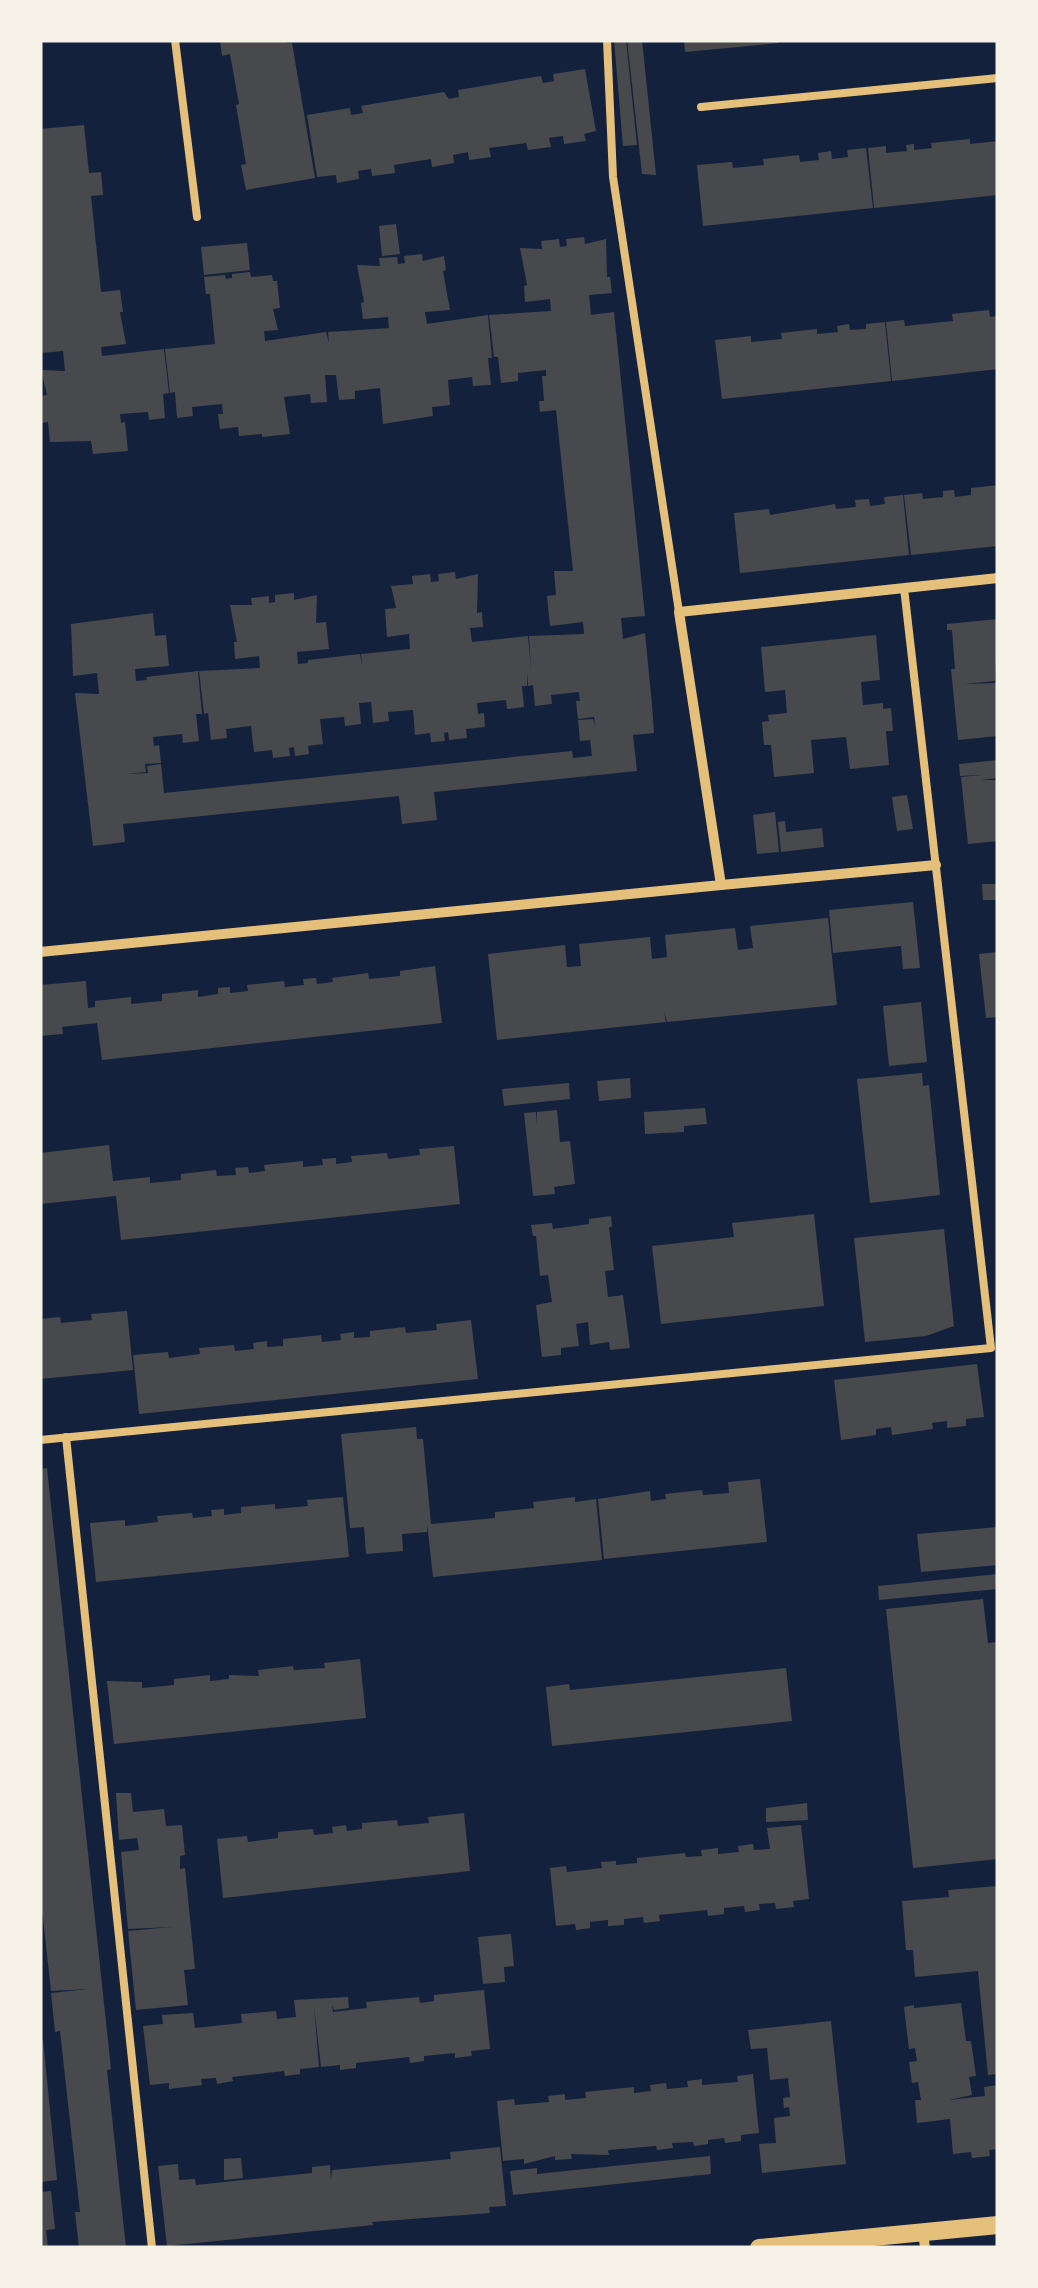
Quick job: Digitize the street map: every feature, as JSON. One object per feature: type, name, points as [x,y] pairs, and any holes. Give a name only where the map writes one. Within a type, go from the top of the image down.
[{"type":"street","points":[[721,885],[679,612],[998,578]]},
{"type":"street","points":[[40,952],[936,865]]},
{"type":"street","points":[[759,2248],[924,2240],[998,2225]]},
{"type":"lane","points":[[174,40],[196,218]]},
{"type":"lane","points":[[607,40],[614,177],[679,612]]},
{"type":"lane","points":[[701,107],[998,78]]},
{"type":"lane","points":[[40,1440],[991,1348],[904,588]]},
{"type":"lane","points":[[66,1437],[152,2248]]},
{"type":"building","points":[[220,40],[292,43],[315,178],[246,190],[241,165],[246,164],[236,105],[239,104],[230,54],[222,56]]},
{"type":"building","points":[[614,40],[626,40],[637,145],[623,146]]},
{"type":"building","points":[[627,40],[642,40],[656,175],[642,174]]},
{"type":"building","points":[[684,40],[779,40],[779,43],[685,52]]},
{"type":"building","points":[[585,69],[596,131],[584,134],[586,141],[564,144],[563,136],[549,138],[551,147],[528,150],[526,143],[489,148],[491,157],[469,160],[468,152],[453,155],[454,163],[432,167],[431,159],[394,165],[395,173],[372,176],[371,169],[358,171],[359,179],[337,183],[336,175],[317,177],[307,115],[350,108],[351,115],[363,113],[361,106],[444,92],[449,99],[459,97],[458,90],[541,76],[543,83],[554,81],[553,74]]},
{"type":"building","points":[[84,125],[89,173],[101,172],[103,195],[91,196],[101,292],[120,290],[126,344],[101,347],[102,356],[164,349],[169,393],[163,394],[165,418],[149,420],[148,412],[120,414],[121,423],[125,422],[128,451],[93,454],[91,441],[50,442],[48,422],[42,423],[40,403],[40,396],[47,395],[41,370],[65,371],[63,351],[42,353],[40,129]]},
{"type":"building","points":[[970,139],[970,144],[998,141],[998,195],[874,208],[868,148],[886,146],[886,153],[907,151],[906,145],[914,144],[914,150],[932,148],[931,143]]},
{"type":"building","points":[[866,148],[873,208],[703,226],[697,165],[764,165],[763,159],[799,155],[800,162],[819,160],[818,153],[831,151],[832,159],[848,157],[847,150]]},
{"type":"building","points":[[396,224],[400,254],[382,256],[379,226]]},
{"type":"building","points":[[584,237],[585,244],[606,239],[607,277],[612,293],[589,295],[591,315],[614,312],[645,616],[621,618],[623,639],[645,633],[654,733],[633,735],[637,771],[434,792],[437,820],[402,824],[399,796],[123,824],[125,842],[93,846],[75,693],[99,694],[97,673],[73,676],[71,624],[153,613],[155,636],[166,635],[169,666],[135,669],[136,681],[198,671],[202,714],[196,714],[199,741],[183,743],[182,734],[153,737],[154,746],[159,745],[161,763],[145,764],[146,772],[125,774],[148,773],[147,766],[161,764],[164,793],[572,751],[573,758],[592,756],[590,740],[580,741],[578,720],[593,719],[595,726],[594,717],[578,719],[579,692],[551,695],[552,704],[535,706],[527,671],[527,686],[522,686],[524,707],[507,709],[506,700],[477,703],[478,714],[484,713],[485,727],[466,729],[467,738],[449,740],[448,732],[444,733],[445,741],[431,742],[430,733],[415,735],[413,710],[388,712],[389,721],[373,723],[371,702],[359,703],[361,724],[345,726],[344,717],[320,719],[323,744],[308,746],[309,754],[295,756],[294,747],[289,748],[290,756],[273,758],[272,750],[254,752],[251,726],[226,729],[227,738],[211,740],[199,671],[260,668],[259,656],[235,659],[237,642],[230,605],[252,605],[251,598],[269,596],[269,603],[275,602],[275,595],[294,593],[294,600],[317,595],[316,623],[326,622],[329,649],[297,652],[298,664],[360,654],[362,665],[361,654],[410,649],[409,634],[387,637],[385,609],[396,608],[391,586],[413,584],[412,576],[430,574],[431,582],[439,581],[438,574],[455,572],[456,579],[478,574],[477,613],[482,612],[483,627],[470,628],[472,642],[528,636],[531,671],[529,636],[584,634],[583,622],[550,626],[547,596],[556,595],[554,571],[573,571],[556,410],[540,412],[539,401],[544,401],[542,376],[546,376],[546,370],[518,373],[518,381],[501,383],[489,315],[551,311],[550,299],[525,302],[527,285],[520,248],[542,249],[541,241],[559,239],[560,247],[567,246],[566,239]]},
{"type":"building","points":[[247,243],[250,270],[204,275],[201,247]]},
{"type":"building","points":[[422,254],[423,261],[444,256],[450,310],[425,312],[427,324],[488,315],[491,385],[473,386],[472,377],[448,380],[450,405],[432,407],[433,416],[383,424],[380,388],[355,391],[355,399],[339,400],[336,375],[325,375],[327,402],[311,403],[310,394],[284,397],[290,434],[262,437],[239,436],[238,427],[220,429],[218,414],[223,414],[222,404],[192,407],[193,416],[177,418],[165,349],[215,344],[210,294],[206,294],[204,277],[225,275],[226,279],[232,278],[232,274],[250,272],[251,277],[272,275],[273,281],[277,281],[280,308],[273,309],[278,330],[264,331],[265,341],[326,332],[329,343],[328,332],[389,328],[388,317],[363,319],[357,265],[380,266],[379,258],[397,257],[398,264],[405,263],[404,256]]},
{"type":"building","points":[[989,310],[990,317],[998,316],[998,369],[892,381],[886,322],[904,320],[905,326],[953,321],[952,314]]},
{"type":"building","points":[[885,322],[891,381],[722,399],[715,340],[751,336],[751,342],[782,339],[781,333],[817,329],[817,334],[838,332],[837,326],[849,324],[850,330],[866,329],[866,324]]},
{"type":"building","points":[[998,485],[998,546],[911,555],[904,495],[922,493],[923,499],[943,497],[943,491],[954,490],[955,497],[971,495],[971,488]]},
{"type":"building","points":[[903,495],[909,555],[740,573],[734,513],[769,509],[770,515],[835,504],[836,509],[856,507],[855,500],[869,499],[870,506],[885,504],[884,497]]},
{"type":"building","points":[[998,619],[995,681],[964,684],[996,683],[998,736],[958,740],[951,669],[955,669],[952,630],[947,630],[947,624]]},
{"type":"building","points":[[876,635],[880,680],[861,682],[863,705],[883,703],[883,709],[891,708],[893,731],[886,731],[889,765],[850,769],[846,737],[811,740],[814,773],[774,777],[771,745],[764,745],[762,722],[769,721],[768,715],[787,713],[785,690],[765,692],[761,647]]},
{"type":"building","points":[[998,760],[998,778],[981,780],[998,780],[998,841],[968,844],[961,777],[981,775],[960,776],[959,764]]},
{"type":"building","points":[[907,795],[913,829],[897,831],[892,797]]},
{"type":"building","points":[[775,812],[779,852],[757,854],[753,815]]},
{"type":"building","points":[[785,821],[786,832],[822,828],[824,847],[781,852],[778,822]]},
{"type":"building","points":[[982,884],[998,884],[998,900],[983,900]]},
{"type":"building","points":[[913,902],[920,968],[903,969],[901,946],[833,953],[829,910]]},
{"type":"building","points":[[828,918],[837,1005],[667,1022],[664,1011],[666,1022],[497,1040],[488,954],[565,945],[567,967],[581,966],[579,944],[650,937],[652,959],[667,957],[665,935],[735,928],[738,950],[753,948],[750,926]]},
{"type":"building","points":[[998,952],[998,1017],[986,1018],[979,954]]},
{"type":"building","points":[[435,966],[442,1023],[102,1060],[97,1023],[62,1027],[63,1034],[40,1036],[40,985],[86,981],[88,1008],[95,1007],[95,1001],[131,997],[131,1004],[162,1001],[162,994],[198,990],[198,997],[218,994],[218,988],[230,987],[230,993],[248,991],[247,985],[284,981],[285,987],[304,985],[303,979],[316,978],[317,984],[368,973],[369,979],[400,976],[400,971]]},
{"type":"building","points":[[921,1002],[927,1062],[889,1066],[883,1006]]},
{"type":"building","points":[[922,1073],[923,1086],[929,1085],[940,1195],[870,1203],[857,1079]]},
{"type":"building","points":[[630,1078],[631,1098],[599,1101],[597,1081]]},
{"type":"building","points":[[569,1083],[570,1099],[504,1106],[502,1089]]},
{"type":"building","points":[[705,1108],[707,1124],[684,1126],[684,1132],[645,1134],[644,1112]]},
{"type":"building","points":[[557,1110],[560,1142],[570,1141],[575,1184],[554,1187],[555,1194],[533,1196],[524,1113],[536,1112],[537,1125],[537,1112]]},
{"type":"building","points":[[109,1145],[113,1181],[150,1177],[150,1183],[181,1180],[181,1174],[216,1170],[217,1176],[236,1175],[235,1168],[248,1167],[249,1173],[265,1171],[264,1165],[303,1161],[303,1167],[323,1165],[322,1159],[336,1158],[336,1164],[352,1162],[351,1156],[387,1153],[388,1159],[420,1155],[419,1149],[454,1146],[460,1204],[121,1240],[116,1196],[40,1204],[40,1153]]},
{"type":"building","points":[[814,1214],[824,1306],[661,1324],[652,1246],[734,1237],[732,1223]]},
{"type":"building","points":[[611,1216],[614,1270],[605,1271],[608,1297],[623,1295],[630,1348],[610,1350],[609,1342],[590,1345],[588,1322],[576,1324],[579,1346],[561,1348],[561,1355],[542,1357],[536,1305],[552,1302],[548,1275],[540,1276],[536,1236],[531,1225],[552,1223],[553,1229]]},
{"type":"building","points":[[944,1229],[954,1326],[926,1336],[865,1342],[854,1238]]},
{"type":"building","points":[[127,1311],[133,1370],[40,1379],[40,1319],[60,1317],[61,1323],[92,1320],[91,1314]]},
{"type":"building","points":[[471,1320],[478,1379],[139,1414],[133,1355],[168,1352],[169,1358],[200,1354],[199,1348],[234,1345],[235,1351],[254,1349],[253,1343],[267,1341],[267,1347],[283,1346],[283,1339],[321,1335],[322,1342],[341,1340],[340,1334],[354,1332],[354,1338],[370,1337],[370,1331],[405,1327],[406,1333],[437,1330],[436,1324]]},
{"type":"building","points":[[977,1364],[984,1417],[966,1419],[966,1426],[947,1428],[947,1421],[932,1423],[933,1429],[892,1435],[891,1427],[876,1429],[876,1435],[841,1440],[834,1380]]},
{"type":"building","points":[[416,1427],[417,1439],[423,1439],[431,1524],[495,1518],[495,1512],[534,1508],[533,1502],[596,1499],[602,1560],[433,1577],[427,1523],[427,1532],[402,1534],[403,1551],[366,1554],[364,1527],[350,1528],[341,1434]]},
{"type":"building","points":[[47,1468],[111,2069],[107,2070],[126,2248],[79,2248],[75,2212],[80,2212],[60,2031],[55,2032],[51,1993],[88,1989],[51,1991],[40,1891],[40,1469]]},
{"type":"building","points":[[760,1479],[767,1542],[604,1559],[598,1499],[650,1491],[651,1501],[666,1499],[665,1494],[702,1490],[703,1495],[729,1493],[728,1482]]},
{"type":"building","points":[[343,1497],[349,1557],[96,1582],[90,1523],[125,1520],[125,1526],[158,1522],[157,1516],[192,1513],[193,1518],[212,1516],[211,1510],[224,1509],[224,1515],[241,1513],[241,1507],[308,1506],[307,1500]]},
{"type":"building","points":[[998,1527],[998,1565],[921,1572],[917,1534]]},
{"type":"building","points":[[998,1574],[998,1589],[879,1600],[878,1586]]},
{"type":"building","points":[[983,1599],[988,1643],[998,1642],[998,1859],[913,1868],[886,1609]]},
{"type":"building","points":[[360,1659],[366,1718],[114,1744],[107,1681],[142,1682],[142,1688],[174,1685],[174,1679],[210,1675],[210,1681],[229,1679],[229,1675],[259,1676],[258,1670],[325,1668],[324,1663]]},
{"type":"building","points":[[786,1668],[792,1721],[552,1746],[546,1687],[569,1684],[570,1690]]},
{"type":"building","points":[[116,1793],[131,1793],[133,1812],[164,1809],[166,1826],[182,1825],[185,1855],[180,1856],[180,1869],[185,1868],[195,1969],[184,1970],[188,2005],[136,2010],[128,1931],[171,1927],[128,1929],[121,1852],[139,1850],[137,1838],[119,1840]]},
{"type":"building","points":[[807,1803],[808,1820],[766,1822],[766,1808]]},
{"type":"building","points":[[464,1813],[470,1871],[223,1898],[217,1839],[247,1836],[248,1842],[278,1838],[278,1832],[313,1829],[314,1835],[333,1833],[332,1827],[346,1825],[347,1831],[362,1829],[362,1823],[397,1820],[398,1826],[429,1823],[428,1817]]},
{"type":"building","points":[[801,1825],[809,1899],[793,1901],[794,1907],[776,1909],[775,1903],[759,1904],[760,1910],[745,1912],[744,1906],[724,1908],[724,1914],[708,1916],[707,1910],[659,1915],[660,1921],[644,1923],[643,1917],[624,1919],[624,1925],[608,1926],[608,1920],[590,1922],[590,1928],[576,1930],[575,1924],[556,1926],[550,1868],[566,1866],[567,1872],[602,1868],[601,1862],[637,1863],[637,1858],[685,1853],[686,1857],[702,1856],[701,1850],[718,1848],[718,1854],[739,1852],[738,1846],[753,1844],[754,1850],[770,1849],[767,1828]]},
{"type":"building","points":[[998,1886],[998,2074],[988,2075],[978,1971],[915,1977],[913,1950],[906,1950],[902,1901],[949,1897],[948,1890]]},
{"type":"building","points":[[511,1934],[514,1966],[504,1967],[505,1982],[483,1984],[478,1937]]},
{"type":"building","points":[[484,1990],[490,2049],[471,2051],[472,2056],[424,2056],[424,2061],[410,2063],[409,2057],[356,2063],[356,2068],[340,2070],[340,2065],[321,2067],[314,2006],[319,2067],[285,2076],[284,2071],[232,2077],[233,2081],[217,2084],[216,2078],[201,2079],[202,2085],[169,2089],[169,2083],[150,2085],[143,2026],[163,2024],[162,2015],[193,2013],[195,2028],[242,2023],[241,2014],[276,2011],[277,2019],[296,2017],[294,2000],[348,1997],[349,2008],[334,2010],[332,2005],[333,2012],[367,2008],[366,2002],[419,1997],[420,2003],[434,2001],[434,1995]]},
{"type":"building","points":[[961,2003],[976,2076],[969,2077],[972,2095],[948,2100],[985,2096],[984,2087],[998,2085],[998,2149],[989,2150],[990,2156],[953,2154],[950,2119],[917,2123],[915,2100],[921,2100],[918,2082],[912,2083],[909,2062],[917,2061],[915,2048],[909,2049],[904,2007]]},
{"type":"building","points":[[831,2021],[846,2164],[762,2173],[759,2144],[776,2143],[774,2118],[790,2116],[783,2098],[790,2097],[788,2078],[770,2080],[767,2048],[751,2049],[748,2030]]},
{"type":"building","points":[[40,2040],[57,2180],[40,2182]]},
{"type":"building","points":[[753,2074],[759,2133],[741,2135],[741,2141],[725,2143],[724,2138],[694,2146],[693,2142],[672,2143],[673,2148],[608,2150],[609,2155],[571,2154],[572,2159],[555,2160],[555,2156],[524,2164],[524,2159],[503,2161],[497,2101],[514,2099],[515,2105],[549,2102],[548,2096],[565,2094],[565,2100],[586,2098],[585,2092],[634,2087],[634,2093],[651,2091],[650,2085],[666,2083],[667,2089],[688,2087],[687,2081],[702,2079],[702,2085],[738,2082],[737,2076]]},
{"type":"building","points":[[500,2147],[506,2206],[489,2207],[490,2213],[372,2222],[373,2225],[167,2246],[158,2166],[178,2164],[179,2180],[195,2179],[196,2185],[312,2173],[312,2167],[330,2165],[331,2181],[332,2170],[451,2159],[450,2152]]},
{"type":"building","points":[[710,2156],[711,2174],[513,2195],[510,2171],[537,2168],[537,2174]]},
{"type":"building","points":[[241,2158],[243,2178],[224,2180],[224,2159]]},
{"type":"building","points":[[51,2191],[55,2229],[46,2230],[48,2248],[40,2248],[40,2192]]}]
